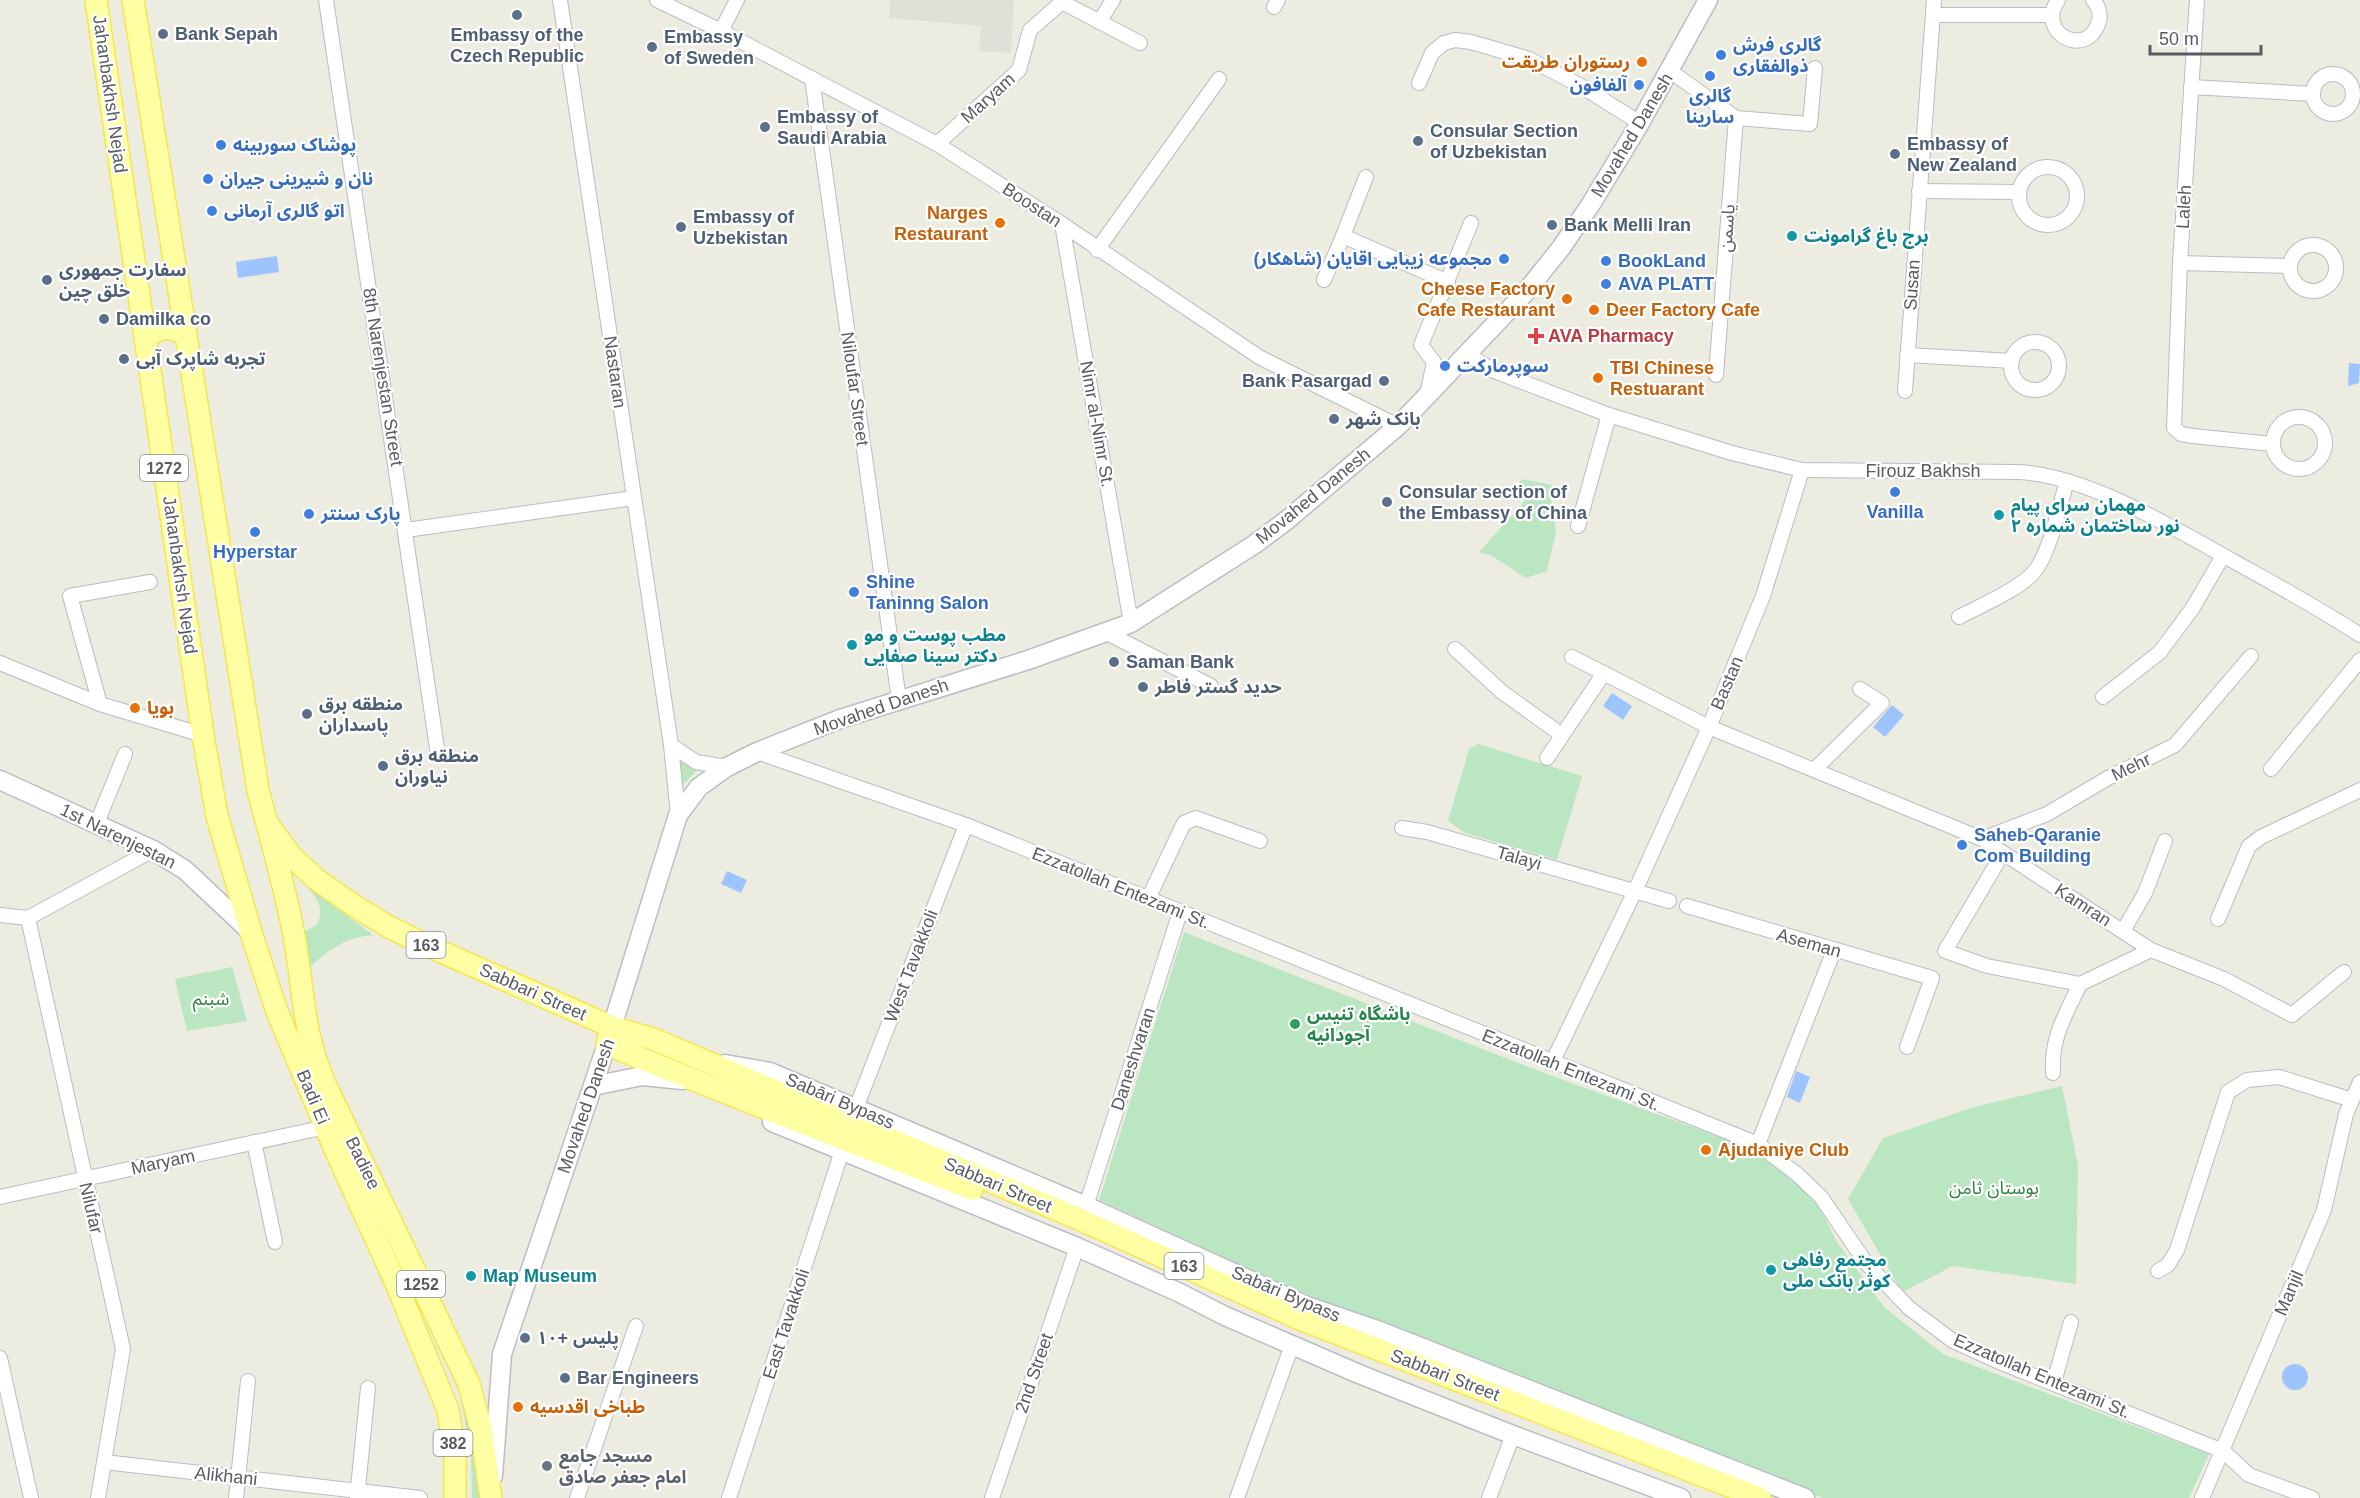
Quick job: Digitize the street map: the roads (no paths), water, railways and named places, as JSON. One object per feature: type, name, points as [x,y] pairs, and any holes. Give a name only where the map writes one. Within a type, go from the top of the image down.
[{"type":"main road","name":"Jahanbakhsh Nejad","points":[[96,0],[203,735],[217,816],[251,932]]},
{"type":"main road","name":"Jahanbakhsh Nejad","points":[[133,0],[256,778],[267,823]]},
{"type":"main road","name":"Movahed Danesh","points":[[492,1496],[502,1354],[610,1035],[678,815],[699,787],[727,767],[840,719],[1107,633],[1131,623],[1255,544],[1320,494],[1398,426],[1524,294],[1561,249],[1640,123],[1708,0]]},
{"type":"main road","points":[[145,339],[152,332],[164,328],[176,329],[186,335]]},
{"type":"main road","name":"1st Narenjestan","points":[[0,782],[97,823],[153,850],[185,870],[251,932]]},
{"type":"main road","name":"Sabbari Street","points":[[267,823],[292,857],[316,879],[356,908],[610,1035],[695,1081],[756,1103],[1073,1230],[1296,1332],[1724,1498]]},
{"type":"main road","name":"Badiee","points":[[267,823],[290,915],[297,953],[303,1011],[314,1059],[469,1384],[481,1429],[492,1496]]},
{"type":"main road","name":"Badi Ei","points":[[251,932],[276,1009],[441,1390]]},
{"type":"main road","name":"Sabbari Street","points":[[610,1035],[653,1039],[1079,1219],[1300,1319],[1760,1498]]},
{"type":"main road","name":"Sabāri Bypass","points":[[703,1061],[770,1072],[1086,1206],[1307,1306],[1377,1330],[1805,1498]]},
{"type":"main road","points":[[593,1086],[642,1076],[695,1081],[753,1114],[1077,1247],[1292,1345],[1513,1435],[1681,1498]]},
{"type":"main road","name":"382","points":[[441,1390],[448,1410],[452,1434],[455,1498]]},
{"type":"street","name":"8th Narenjestan Street","points":[[326,0],[438,755]]},
{"type":"street","name":"Nastaran","points":[[560,0],[671,745],[678,815]]},
{"type":"street","name":"Boostan","points":[[657,0],[937,144],[1062,224],[1097,250],[1259,357],[1398,426]]},
{"type":"street","points":[[721,31],[737,0]]},
{"type":"street","points":[[1099,22],[1113,0]]},
{"type":"street","name":"Susan","points":[[1905,391],[1934,0]]},
{"type":"street","points":[[2058,0],[2051,15],[2055,30],[2067,40],[2082,40],[2095,32],[2100,18],[2093,0]]},
{"type":"street","name":"Laleh","points":[[2198,0],[2180,263],[2174,428],[2181,434],[2272,444]]},
{"type":"street","name":"Maryam","points":[[937,144],[1018,70],[1030,30],[1062,3],[1140,43]]},
{"type":"street","points":[[1933,15],[2051,15]]},
{"type":"street","points":[[1419,83],[1432,53],[1444,43],[1455,40],[1471,42],[1529,59],[1581,86],[1640,123]]},
{"type":"street","points":[[1670,71],[1736,118],[1810,124],[1815,68]]},
{"type":"street","name":"Niloufar Street","points":[[812,78],[899,700]]},
{"type":"street","points":[[1097,250],[1219,79]]},
{"type":"street","points":[[2191,87],[2312,94]]},
{"type":"street","name":"یاسمن","points":[[1716,375],[1736,118]]},
{"type":"street","points":[[2055,167],[2070,175],[2077,190],[2076,207],[2066,220],[2049,226],[2033,222],[2021,209],[2018,192],[2025,177],[2038,168],[2055,167]]},
{"type":"street","points":[[1324,280],[1366,177]]},
{"type":"street","points":[[1919,190],[2018,192]]},
{"type":"street","points":[[1427,395],[1434,362],[1421,345],[1471,223]]},
{"type":"street","name":"Nimr al-Nimr St.","points":[[1062,224],[1131,623]]},
{"type":"street","points":[[1343,236],[1448,282]]},
{"type":"street","points":[[2180,263],[2290,266]]},
{"type":"street","name":"Firouz Bakhsh","points":[[1467,354],[1494,371],[1609,415],[1732,453],[1802,470],[2018,472],[2038,473],[2067,481],[2136,510],[2327,613],[2360,635]]},
{"type":"street","points":[[1907,355],[2012,361]]},
{"type":"street","points":[[1578,526],[1609,415]]},
{"type":"street","name":"Bastan","points":[[1552,1063],[1635,891],[1709,727],[1763,596],[1802,470]]},
{"type":"street","points":[[1959,617],[2024,582],[2035,571],[2043,558],[2067,481]]},
{"type":"street","points":[[406,530],[634,498]]},
{"type":"street","points":[[2103,697],[2160,652],[2192,609],[2223,556]]},
{"type":"street","points":[[100,704],[70,596],[150,582]]},
{"type":"street","points":[[1107,633],[1211,686]]},
{"type":"street","points":[[1455,649],[1502,692],[1562,735]]},
{"type":"street","name":"Mehr","points":[[1982,839],[2047,814],[2108,778],[2175,746],[2251,656]]},
{"type":"street","name":"Kamran","points":[[1572,657],[1709,727],[1982,839],[2151,950],[2224,979],[2292,1015],[2344,972]]},
{"type":"street","points":[[2271,769],[2360,660]]},
{"type":"street","points":[[0,663],[100,704],[203,735]]},
{"type":"street","points":[[1547,758],[1604,673]]},
{"type":"street","points":[[1815,769],[1882,703],[1860,689]]},
{"type":"street","points":[[671,745],[696,762],[727,767]]},
{"type":"street","name":"Ezzatollah Entezami St.","points":[[757,753],[966,825],[1552,1063],[1758,1144],[1798,1175],[1821,1197],[1866,1263],[1909,1308],[1953,1341],[1999,1362],[2223,1451],[2249,1475],[2312,1498]]},
{"type":"street","points":[[97,823],[125,754]]},
{"type":"street","points":[[2218,918],[2249,846],[2261,837],[2360,790]]},
{"type":"street","points":[[1148,899],[1184,823],[1189,819],[1196,818],[1260,841]]},
{"type":"street","name":"West Tavakkoli","points":[[856,1108],[966,825]]},
{"type":"street","name":"Talayi","points":[[1402,828],[1427,832],[1635,891]]},
{"type":"street","points":[[2123,931],[2145,893],[2165,841]]},
{"type":"street","points":[[0,915],[28,918],[153,850]]},
{"type":"street","points":[[2003,853],[1945,951],[1987,966],[2080,984],[2151,950]]},
{"type":"street","points":[[1635,891],[1669,901]]},
{"type":"street","name":"Aseman","points":[[1687,906],[1932,978],[1907,1047]]},
{"type":"street","name":"Daneshvaran","points":[[1086,1206],[1179,912]]},
{"type":"street","name":"Nilufar","points":[[28,918],[123,1349],[99,1498]]},
{"type":"street","points":[[1758,1144],[1834,950]]},
{"type":"street","points":[[2053,1073],[2052,1054],[2055,1040],[2080,984]]},
{"type":"street","points":[[2158,1271],[2168,1265],[2177,1250],[2228,1092],[2247,1080],[2279,1077],[2352,1100]]},
{"type":"street","name":"Manjil","points":[[2202,1498],[2324,1210],[2346,1114],[2360,1082]]},
{"type":"street","name":"Maryam","points":[[0,1197],[326,1126]]},
{"type":"street","points":[[254,1142],[275,1242]]},
{"type":"street","name":"East Tavakkoli","points":[[729,1498],[842,1151]]},
{"type":"street","name":"2nd Street","points":[[992,1498],[1077,1247]]},
{"type":"street","points":[[2054,1382],[2071,1322]]},
{"type":"street","points":[[577,1498],[636,1326]]},
{"type":"street","points":[[1237,1498],[1292,1345]]},
{"type":"street","points":[[0,1358],[31,1498]]},
{"type":"street","points":[[236,1498],[248,1381]]},
{"type":"street","points":[[357,1495],[368,1388]]},
{"type":"street","points":[[1489,1498],[1513,1435]]},
{"type":"street","name":"Alikhani","points":[[104,1462],[357,1495],[420,1498]]},
{"type":"water","points":[[277,256],[279,272],[238,278],[236,262]]},
{"type":"water","points":[[2349,363],[2360,364],[2359,383],[2348,386]]},
{"type":"water","points":[[1612,693],[1632,706],[1623,720],[1603,706]]},
{"type":"water","points":[[1892,705],[1904,715],[1885,737],[1873,727]]},
{"type":"water","points":[[727,871],[747,880],[741,893],[721,884]]},
{"type":"water","points":[[1796,1071],[1810,1077],[1800,1103],[1787,1097]]},
{"type":"water","points":[[2295,1364],[2304,1368],[2308,1377],[2304,1386],[2295,1390],[2286,1386],[2282,1377],[2286,1368]]},
{"type":"place","name":"Embassy of the Czech Republic","points":[[517,15]]},
{"type":"place","name":"Bank Sepah","points":[[163,34]]},
{"type":"place","name":"Embassy of Sweden","points":[[652,47]]},
{"type":"place","name":"گالری فرش ذوالفقاری","points":[[1721,55]]},
{"type":"place","name":"رستوران طریقت","points":[[1642,62]]},
{"type":"place","name":"گالری سارینا","points":[[1710,76]]},
{"type":"place","name":"آلفافون","points":[[1639,85]]},
{"type":"place","name":"Embassy of Saudi Arabia","points":[[765,127]]},
{"type":"place","name":"Consular Section of Uzbekistan","points":[[1418,141]]},
{"type":"place","name":"پوشاک سوربینه","points":[[221,145]]},
{"type":"place","name":"Embassy of New Zealand","points":[[1895,154]]},
{"type":"place","name":"نان و شیرینی جیران","points":[[208,179]]},
{"type":"place","name":"اتو گالری آرمانی","points":[[212,211]]},
{"type":"place","name":"Narges Restaurant","points":[[1000,223]]},
{"type":"place","name":"Bank Melli Iran","points":[[1552,225]]},
{"type":"place","name":"Embassy of Uzbekistan","points":[[681,227]]},
{"type":"place","name":"برج باغ گرامونت","points":[[1792,236]]},
{"type":"place","name":"مجموعه زیبایی اقایان (شاهکار)","points":[[1504,259]]},
{"type":"place","name":"BookLand","points":[[1606,261]]},
{"type":"place","name":"سفارت جمهوری خلق چین","points":[[47,280]]},
{"type":"place","name":"AVA PLATT","points":[[1606,284]]},
{"type":"place","name":"Cheese Factory Cafe Restaurant","points":[[1567,299]]},
{"type":"place","name":"Deer Factory Cafe","points":[[1594,310]]},
{"type":"place","name":"Damilka co","points":[[104,319]]},
{"type":"place","name":"AVA Pharmacy","points":[[1536,336]]},
{"type":"place","name":"تجربه شاپرک آبی","points":[[124,359]]},
{"type":"place","name":"سوپرمارکت","points":[[1445,366]]},
{"type":"place","name":"TBI Chinese Restuarant","points":[[1598,378]]},
{"type":"place","name":"Bank Pasargad","points":[[1384,381]]},
{"type":"place","name":"بانک شهر","points":[[1334,419]]},
{"type":"place","name":"Vanilla","points":[[1895,492]]},
{"type":"place","name":"Consular section of the Embassy of China","points":[[1387,502]]},
{"type":"place","name":"پارک سنتر","points":[[309,514]]},
{"type":"place","name":"مهمان سرای پیام نور ساختمان شماره ۲","points":[[1999,515]]},
{"type":"place","name":"Hyperstar","points":[[255,532]]},
{"type":"place","name":"Shine Taninng Salon","points":[[854,592]]},
{"type":"place","name":"مطب پوست و مو دکتر سینا صفایی","points":[[852,645]]},
{"type":"place","name":"Saman Bank","points":[[1114,662]]},
{"type":"place","name":"حدید گستر فاطر","points":[[1143,687]]},
{"type":"place","name":"بویا","points":[[135,708]]},
{"type":"place","name":"منطقه برق پاسداران","points":[[307,714]]},
{"type":"place","name":"منطقه برق نیاوران","points":[[383,766]]},
{"type":"place","name":"Saheb-Qaranie Com Building","points":[[1962,845]]},
{"type":"place","name":"باشگاه تنیس آجودانیه","points":[[1295,1024]]},
{"type":"place","name":"Ajudaniye Club","points":[[1706,1150]]},
{"type":"place","name":"مجتمع رفاهی کوثر بانک ملی","points":[[1771,1270]]},
{"type":"place","name":"Map Museum","points":[[471,1276]]},
{"type":"place","name":"پلیس +۱۰","points":[[525,1338]]},
{"type":"place","name":"Bar Engineers","points":[[565,1378]]},
{"type":"place","name":"طباخى اقدسيه","points":[[518,1407]]},
{"type":"place","name":"مسجد جامع امام جعفر صادق","points":[[547,1466]]},
{"type":"park label","name":"شبنم","points":[[211,999]]},
{"type":"park label","name":"بوستان ثامن","points":[[1994,1188]]}]
